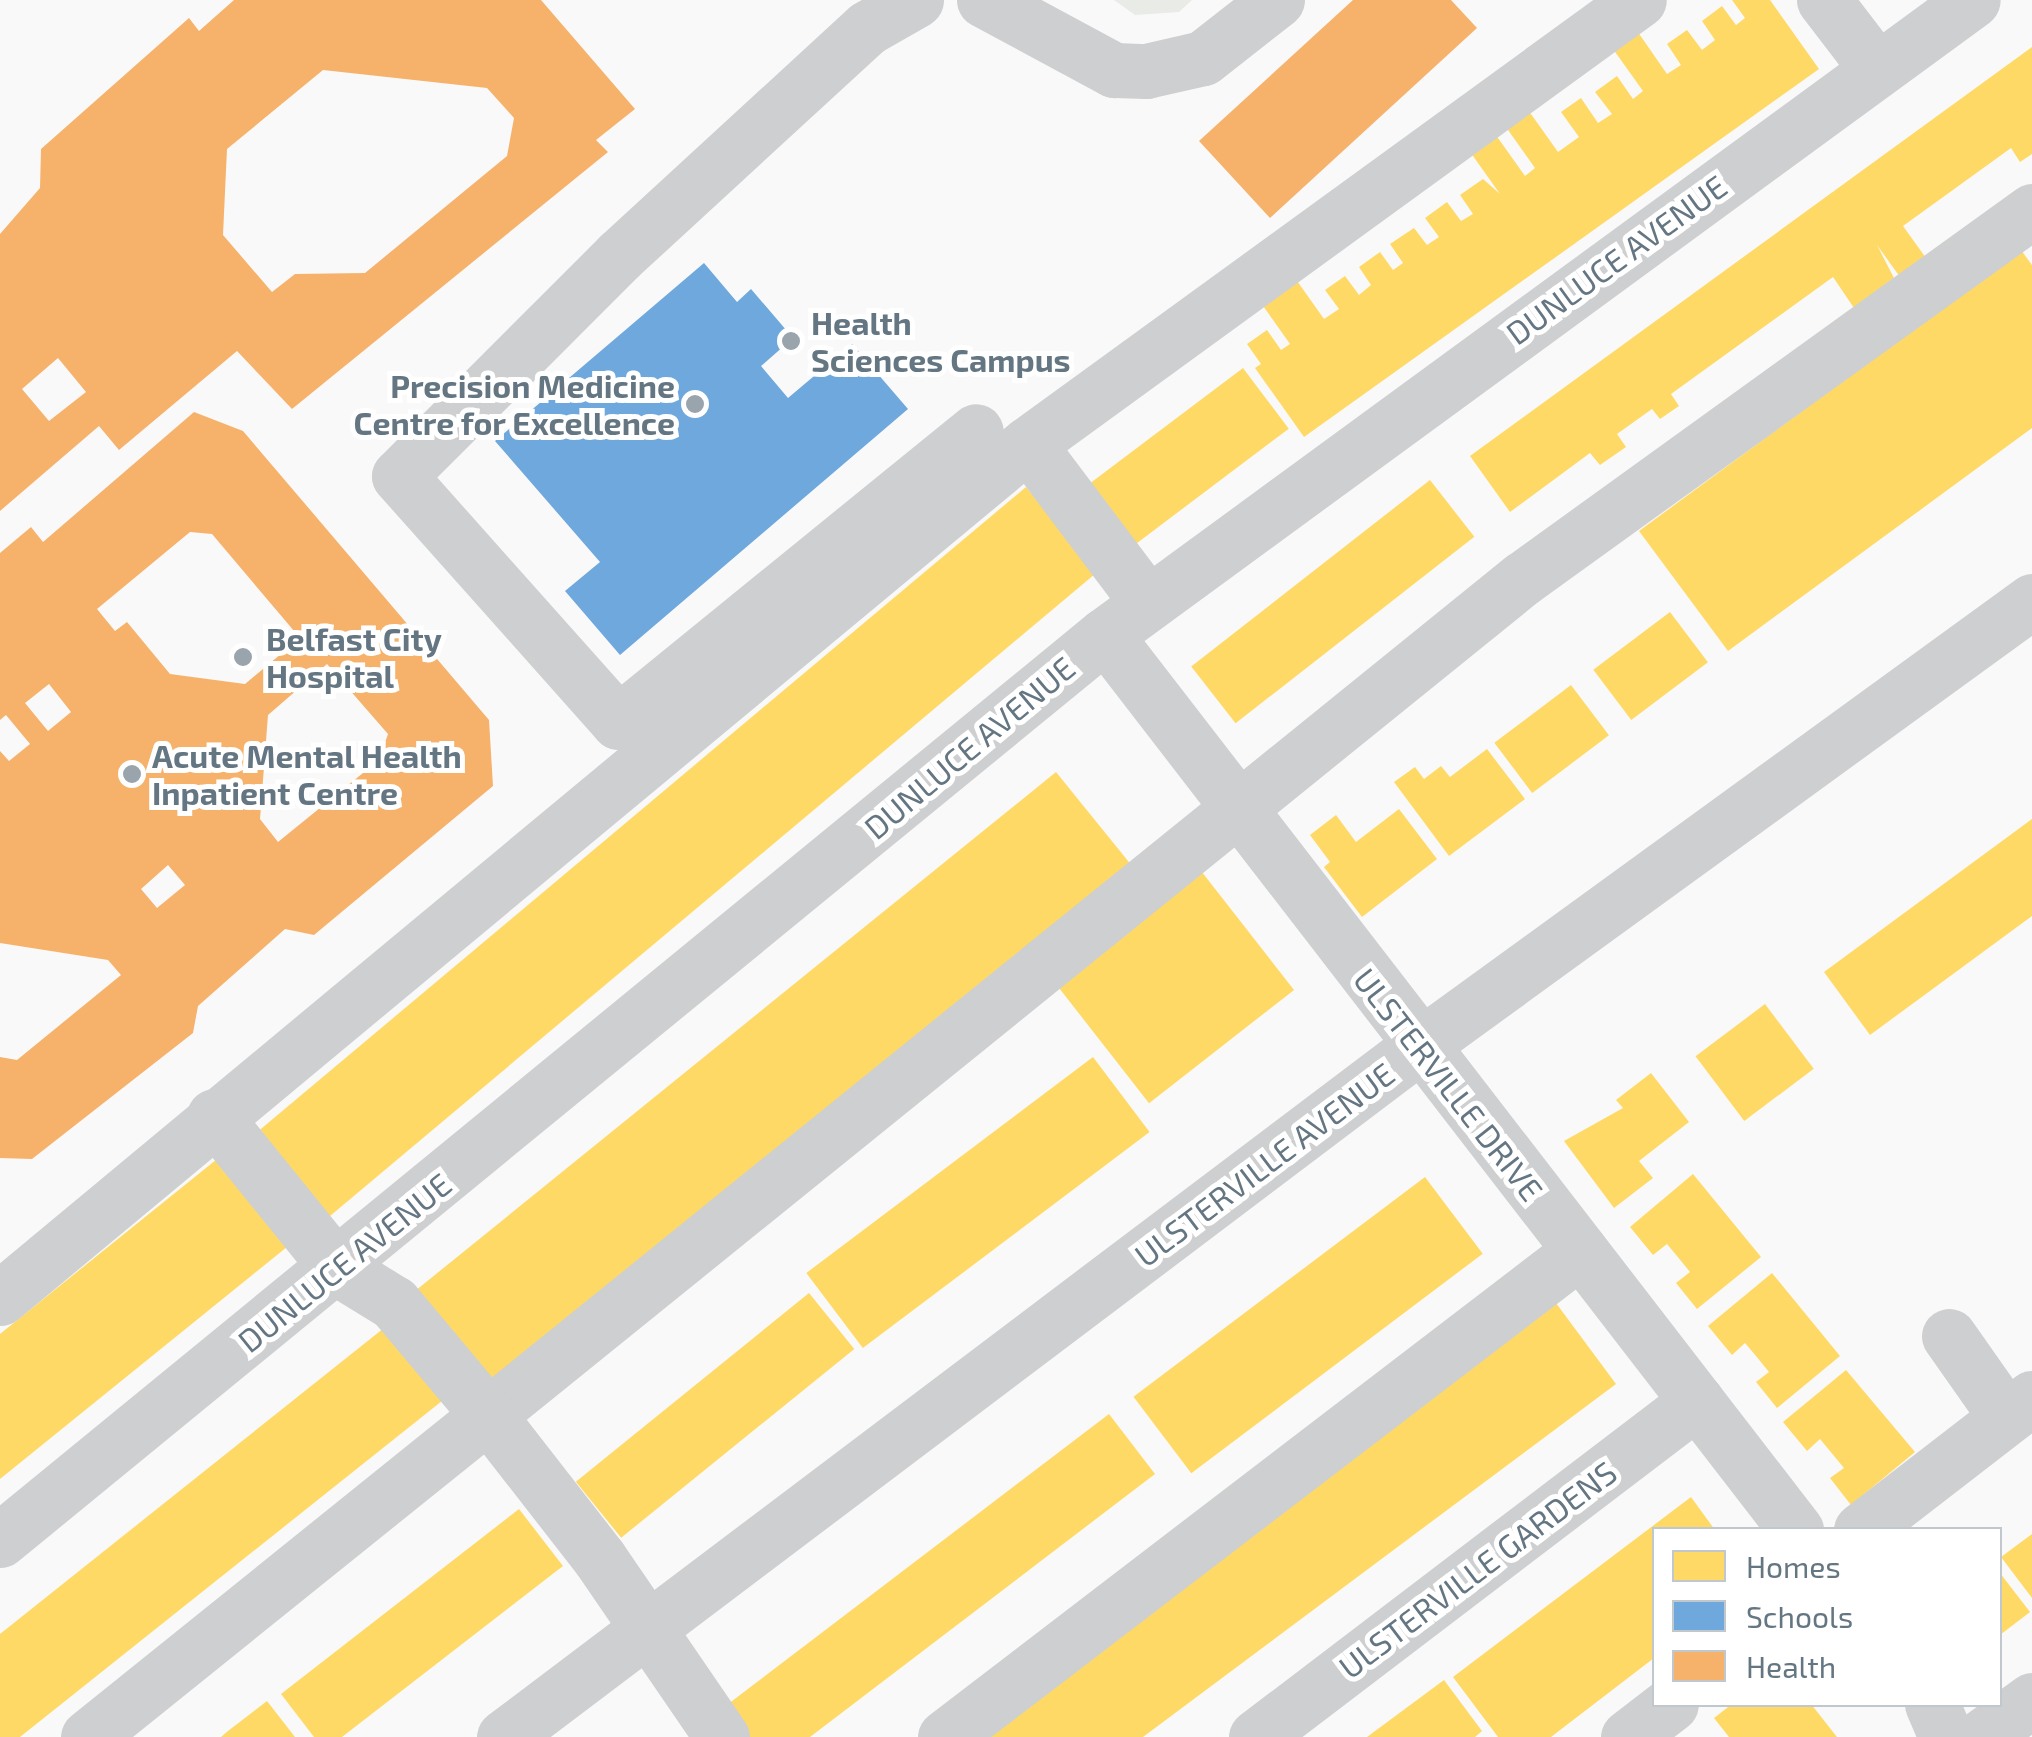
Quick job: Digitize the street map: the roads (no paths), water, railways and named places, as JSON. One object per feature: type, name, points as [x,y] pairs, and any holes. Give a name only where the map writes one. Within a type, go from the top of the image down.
[{"type":"street","points":[[916,0],[867,28],[619,256],[399,476],[618,722],[976,431]]},
{"type":"street","points":[[984,0],[1114,70],[1146,71],[1203,58],[1276,0]]},
{"type":"street","points":[[0,1298],[214,1116],[1028,444],[1639,0]]},
{"type":"street","points":[[1824,0],[1876,68]]},
{"type":"street","name":"DUNLUCE AVENUE","points":[[0,1540],[337,1268],[1105,635],[1974,0]]},
{"type":"street","points":[[88,1737],[1136,896],[1235,806],[1522,580],[2032,211]]},
{"type":"street","points":[[1028,444],[1148,602]]},
{"type":"street","name":"ULSTERVILLE AVENUE","points":[[504,1737],[1418,1048],[2032,601]]},
{"type":"street","name":"ULSTERVILLE DRIVE","points":[[1105,635],[1418,1048],[1794,1527]]},
{"type":"street","points":[[214,1116],[337,1268],[394,1303],[488,1415],[600,1559],[644,1631],[722,1737]]},
{"type":"street","points":[[945,1737],[1580,1252]]},
{"type":"street","points":[[1865,1527],[2019,1407],[1949,1336]]},
{"type":"street","name":"ULSTERVILLE GARDENS","points":[[1256,1737],[1697,1401]]},
{"type":"street","points":[[1981,1737],[2032,1700]]},
{"type":"street","points":[[1628,1737],[1667,1707]]},
{"type":"street","points":[[1933,1707],[1946,1737]]},
{"type":"place","name":"Health Sciences Campus","points":[[791,341]]},
{"type":"place","name":"Precision Medicine Centre for Excellence","points":[[695,404]]},
{"type":"place","name":"Belfast City Hospital","points":[[243,657]]},
{"type":"place","name":"Acute Mental Health Inpatient Centre","points":[[132,774]]}]
